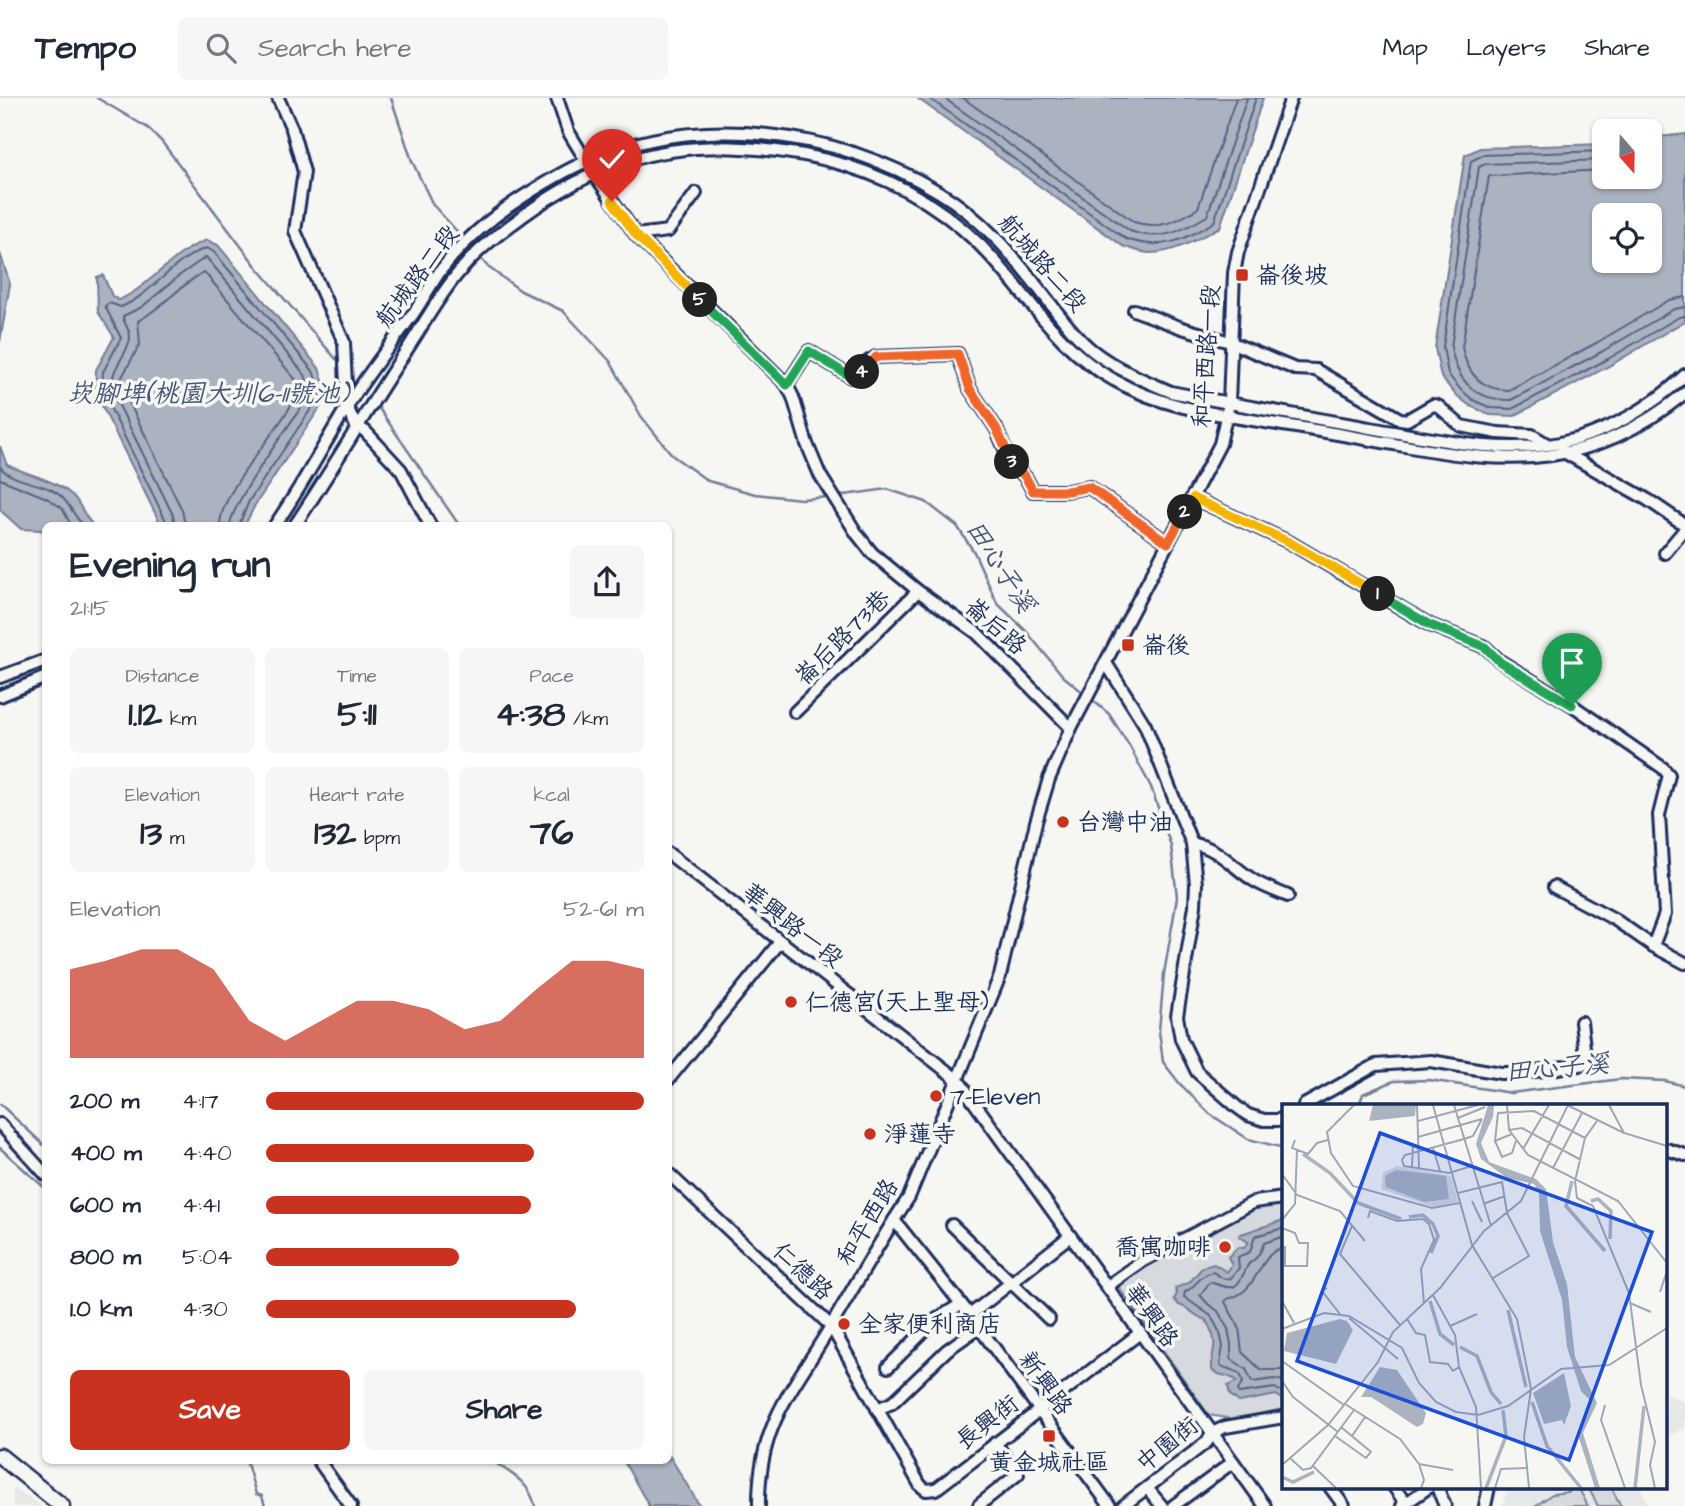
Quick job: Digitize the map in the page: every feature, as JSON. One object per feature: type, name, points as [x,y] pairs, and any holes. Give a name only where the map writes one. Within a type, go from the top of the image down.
[{"type":"main road","points":[[0,1456],[62,1506]]},
{"type":"street","points":[[278,98],[292,129],[304,172],[295,231],[344,341],[347,407],[356,426],[365,431],[401,470],[428,522]]},
{"type":"street","points":[[557,98],[568,131],[636,235],[787,385],[809,351],[851,377],[859,376],[876,357],[958,354],[970,389],[996,428],[1010,461],[1026,478],[1033,491],[1067,491],[1089,487],[1168,543]]},
{"type":"street","name":"和平西路一段","points":[[1080,713],[1220,444],[1229,403],[1234,273],[1238,252],[1291,98]]},
{"type":"street","name":"航城路二段","points":[[277,522],[347,407],[448,263],[496,214],[542,184],[586,161],[634,146],[712,133],[796,139],[845,150],[898,171],[940,192],[1004,245],[1066,324],[1093,351],[1135,376],[1171,392],[1491,446],[1561,443],[1601,429],[1634,414],[1666,393],[1685,375]]},
{"type":"street","name":"航城路二段","points":[[297,522],[356,426],[458,273],[484,245],[545,199],[593,172],[659,152],[706,146],[772,149],[815,156],[871,174],[903,188],[929,204],[973,239],[1069,346],[1087,362],[1113,380],[1173,406],[1440,453],[1492,459],[1533,458],[1566,454],[1603,442],[1637,427],[1685,393]]},
{"type":"street","points":[[636,235],[667,231],[696,193]]},
{"type":"street","points":[[1134,310],[1231,342],[1295,369],[1316,370],[1400,419],[1407,420],[1433,405],[1438,406],[1461,426],[1498,433],[1532,435],[1648,500],[1685,527],[1665,553]]},
{"type":"street","name":"崙后路","points":[[787,385],[820,475],[872,553],[976,633],[1071,728]]},
{"type":"street","points":[[1193,498],[1289,542],[1430,625],[1485,647],[1500,662],[1572,705],[1663,768],[1669,775],[1659,815],[1665,914],[1653,946]]},
{"type":"street","name":"崙后路73巷","points":[[795,712],[918,591]]},
{"type":"street","points":[[0,677],[42,661]]},
{"type":"street","points":[[1106,663],[1145,725],[1192,844],[1195,906],[1177,1016],[1181,1040],[1197,1072],[1237,1107],[1248,1115],[1264,1120],[1282,1119]]},
{"type":"street","points":[[0,696],[42,679]]},
{"type":"street","name":"和平西路","points":[[759,1506],[762,1456],[775,1416],[918,1178],[958,1080],[1000,976],[1036,822],[1049,779],[1080,713]]},
{"type":"street","points":[[1192,844],[1200,845],[1226,860],[1263,886],[1288,896]]},
{"type":"street","name":"華興路一段","points":[[672,856],[958,1080]]},
{"type":"street","points":[[1554,887],[1614,919],[1653,946],[1685,963]]},
{"type":"street","points":[[672,1075],[780,942]]},
{"type":"street","points":[[1306,1104],[1376,1065],[1431,1060],[1511,1073],[1586,1064],[1581,1022]]},
{"type":"street","name":"華興路","points":[[958,1080],[1265,1506]]},
{"type":"street","points":[[0,1124],[42,1171]]},
{"type":"street","points":[[1668,1150],[1685,1155]]},
{"type":"street","name":"仁德路","points":[[672,1177],[831,1326],[920,1485],[926,1489]]},
{"type":"street","points":[[1106,1287],[1143,1261],[1254,1202],[1282,1198]]},
{"type":"street","name":"新興路","points":[[894,1220],[970,1315],[1111,1506]]},
{"type":"street","points":[[951,1226],[1049,1319]]},
{"type":"street","points":[[970,1315],[1070,1236]]},
{"type":"street","points":[[888,1367],[934,1321],[961,1304]]},
{"type":"street","points":[[877,1409],[892,1403],[947,1350],[978,1328]]},
{"type":"street","name":"長興街","points":[[926,1489],[936,1489],[1140,1333]]},
{"type":"street","name":"中園街","points":[[1123,1506],[1207,1442],[1212,1433],[1225,1427],[1282,1419]]},
{"type":"street","points":[[979,1505],[1018,1474],[995,1443]]},
{"type":"street","points":[[1181,1504],[1233,1462]]},
{"type":"street","points":[[321,1464],[351,1506]]},
{"type":"street","points":[[1147,1488],[1162,1506]]},
{"type":"street","points":[[1331,1488],[1344,1506]]},
{"type":"street","points":[[1395,1488],[1404,1505],[1428,1488]]},
{"type":"street","points":[[1437,1488],[1445,1506]]},
{"type":"street","points":[[1485,1506],[1489,1488]]},
{"type":"shaded area","points":[[1282,1200],[1282,1409],[1233,1419],[1209,1415],[1118,1286],[1155,1259],[1227,1220],[1260,1206]]},
{"type":"shaded area","points":[[1668,1395],[1685,1403],[1685,1428],[1668,1436]]},
{"type":"shaded area","points":[[13,1487],[41,1506],[13,1506]]},
{"type":"shaded area","points":[[1507,1488],[1640,1488],[1649,1506],[1503,1506]]},
{"type":"shaded area","points":[[1567,1488],[1579,1488],[1588,1506],[1536,1506],[1552,1494],[1569,1492]]},
{"type":"shaded area","points":[[1589,1488],[1612,1488],[1621,1506],[1598,1506]]},
{"type":"water","points":[[917,98],[1263,98],[1220,227],[1178,248],[1150,253],[1123,246]]},
{"type":"water","points":[[1685,134],[1685,321],[1611,365],[1514,416],[1490,415],[1470,406],[1455,394],[1441,377],[1435,348],[1465,155],[1480,148],[1592,144],[1592,189],[1662,189],[1662,137]]},
{"type":"water","name":"崁腳埤(桃園大圳6-11號池)","points":[[207,240],[218,245],[319,368],[327,391],[321,406],[246,522],[160,522],[95,392],[96,370],[114,337],[98,312],[97,277],[103,275],[112,296],[119,300],[131,294],[195,245]]},
{"type":"water","points":[[0,253],[10,284],[0,342]]},
{"type":"water","points":[[0,446],[7,465],[67,491],[90,522],[42,522],[42,531],[21,529],[0,510]]},
{"type":"water","points":[[1282,1221],[1282,1399],[1276,1395],[1239,1402],[1230,1395],[1228,1386],[1237,1381],[1212,1370],[1214,1341],[1206,1320],[1179,1305],[1174,1299],[1177,1294],[1175,1288],[1189,1283],[1203,1267],[1214,1264],[1227,1272],[1232,1265],[1228,1257],[1238,1247],[1244,1248],[1248,1242],[1239,1236]]},
{"type":"water","points":[[672,1460],[701,1506],[649,1506],[625,1464],[672,1464]]},
{"type":"waterway","points":[[97,98],[148,128],[162,142],[256,266],[336,359]]},
{"type":"waterway","name":"田心子溪","points":[[391,98],[412,161],[433,205],[464,239]]},
{"type":"waterway","name":"田心子溪","points":[[478,255],[488,267],[521,291],[563,311],[610,361],[641,416],[673,456],[708,481],[755,494],[801,499],[828,497]]},
{"type":"waterway","points":[[378,407],[457,522]]},
{"type":"waterway","name":"田心子溪","points":[[838,496],[887,489],[926,502],[957,526],[974,552],[997,603],[1026,631],[1063,676],[1085,694]]},
{"type":"waterway","name":"田心子溪","points":[[1090,698],[1109,714],[1130,747],[1151,787],[1171,846],[1177,897],[1164,974],[1159,1031],[1163,1062],[1180,1084],[1210,1114],[1248,1139],[1282,1148]]},
{"type":"waterway","name":"田心子溪","points":[[1359,1104],[1363,1094],[1394,1081],[1429,1080],[1511,1093],[1621,1079],[1665,1081],[1685,1086]]},
{"type":"waterway","points":[[0,1104],[42,1143]]},
{"type":"waterway","points":[[0,1148],[42,1185]]},
{"type":"waterway","points":[[247,1464],[256,1494],[262,1496],[265,1506]]},
{"type":"waterway","points":[[497,1464],[523,1484],[535,1506]]},
{"type":"place","name":"崙後坡","points":[[1242,275]]},
{"type":"place","name":"崙後","points":[[1128,645]]},
{"type":"place","name":"台灣中油","points":[[1063,822]]},
{"type":"place","name":"仁德宮(天上聖母)","points":[[791,1002]]},
{"type":"place","name":"7-Eleven","points":[[936,1096]]},
{"type":"place","name":"淨蓮寺","points":[[870,1134]]},
{"type":"place","name":"喬寓咖啡","points":[[1225,1247]]},
{"type":"place","name":"全家便利商店","points":[[844,1324]]},
{"type":"place","name":"黃金城社區","points":[[1049,1436]]},
{"type":"route","points":[[612,201],[636,235],[787,385],[809,351],[851,377],[859,376],[876,357],[958,354],[970,389],[996,428],[1010,461],[1026,478],[1033,491],[1067,491],[1089,487],[1168,543],[1193,498],[1289,542],[1430,625],[1485,647],[1500,662],[1572,705]]}]
